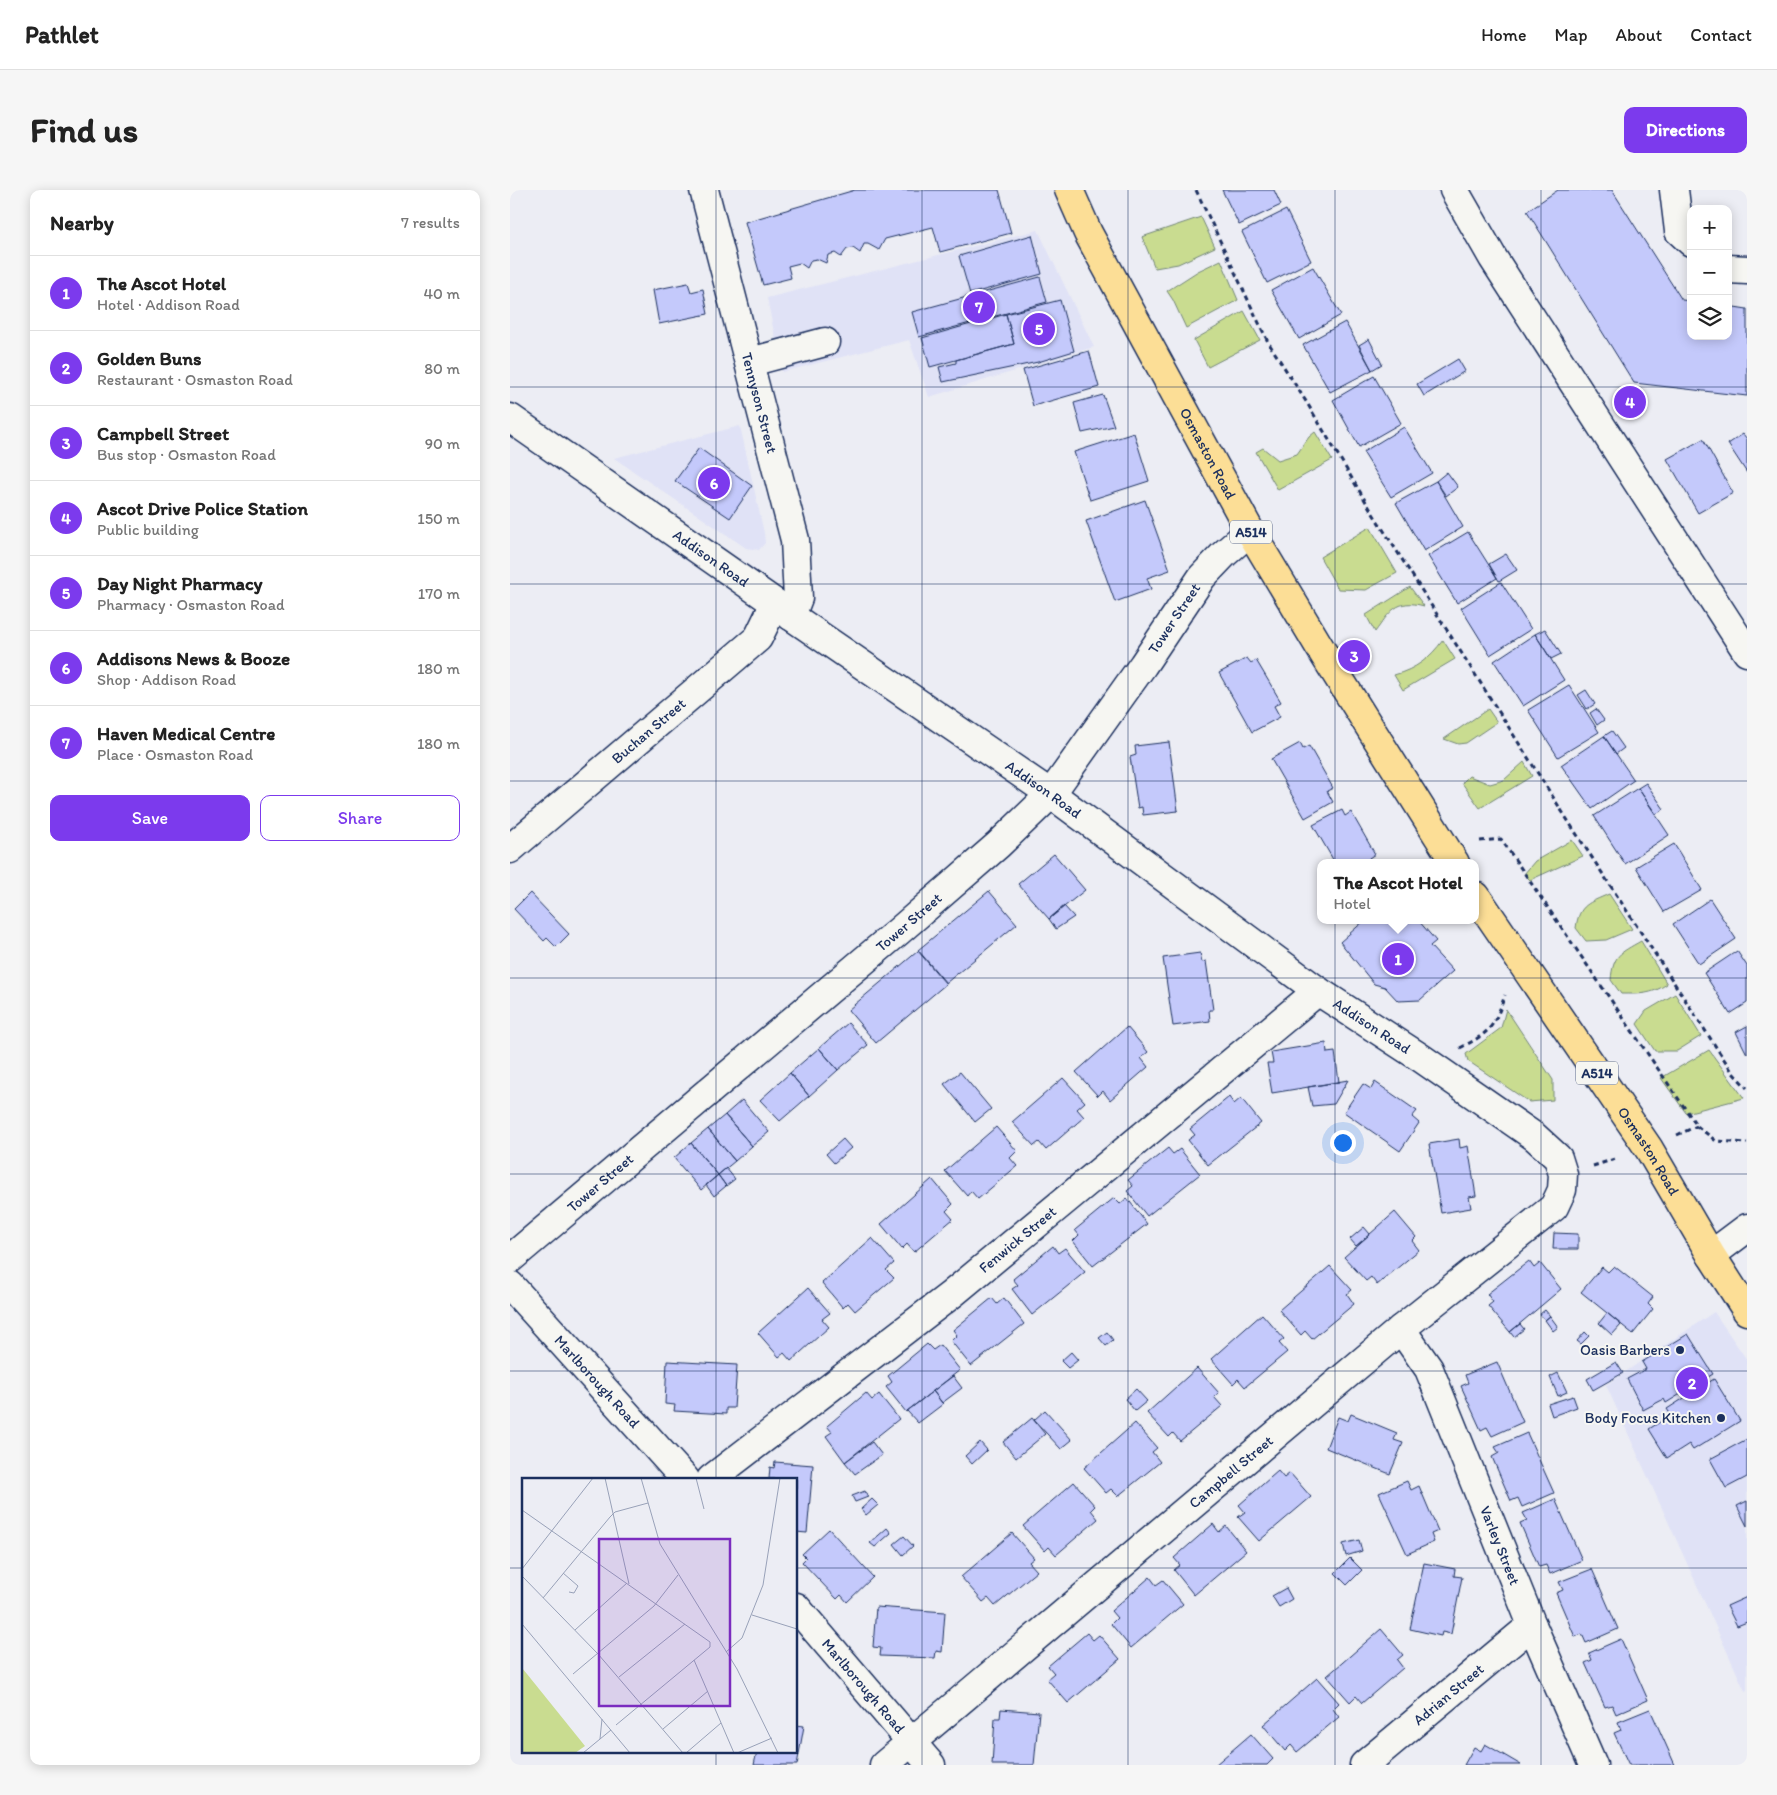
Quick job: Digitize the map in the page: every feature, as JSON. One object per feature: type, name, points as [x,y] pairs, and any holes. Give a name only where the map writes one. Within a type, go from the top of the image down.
[{"type":"main road","name":"Osmaston Road","points":[[1069,190],[1088,233],[1250,531],[1325,656],[1449,854]]},
{"type":"main road","name":"Osmaston Road","points":[[1479,900],[1649,1149],[1747,1311]]},
{"type":"street","name":"Tennyson Street","points":[[704,190],[796,540],[798,598],[783,609]]},
{"type":"street","points":[[1454,190],[1493,258],[1747,652]]},
{"type":"street","points":[[1674,190],[1679,231],[1687,238]]},
{"type":"street","points":[[1732,269],[1747,270]]},
{"type":"street","points":[[750,362],[825,342]]},
{"type":"street","name":"Addison Road","points":[[510,418],[1052,794],[1318,991],[1421,1058],[1535,1137],[1558,1158],[1563,1174]]},
{"type":"street","name":"Tower Street","points":[[510,1259],[899,931],[998,845],[1052,794],[1144,665],[1202,577],[1250,531]]},
{"type":"street","name":"Buchan Street","points":[[510,849],[758,638],[783,609]]},
{"type":"street","name":"Fenwick Street","points":[[712,1478],[952,1294],[1318,991]]},
{"type":"street","name":"Campbell Street","points":[[884,1765],[1401,1329],[1554,1206],[1562,1190],[1563,1174]]},
{"type":"street","points":[[1711,1254],[1747,1228]]},
{"type":"street","name":"Marlborough Road","points":[[510,1285],[684,1478]]},
{"type":"street","name":"Varley Street","points":[[1401,1329],[1429,1369],[1532,1625],[1593,1765]]},
{"type":"street","name":"Marlborough Road","points":[[798,1609],[931,1765]]},
{"type":"street","name":"Adrian Street","points":[[1364,1765],[1532,1625]]},
{"type":"path","points":[[1196,190],[1268,342],[1372,512],[1572,827],[1733,1073],[1747,1088]]},
{"type":"path","points":[[1449,854],[1501,839],[1697,1126],[1716,1141],[1747,1143]]},
{"type":"path","points":[[1421,1058],[1452,1052],[1482,1036],[1495,1024],[1518,958]]},
{"type":"shaded area","points":[[1038,230],[1094,347],[929,397],[909,340],[782,372],[767,298]]},
{"type":"shaded area","points":[[740,426],[764,533],[765,543],[759,550],[746,548],[614,458]]},
{"type":"shaded area","points":[[1714,1312],[1747,1360],[1747,1690],[1745,1691],[1606,1385]]},
{"type":"green space","points":[[1201,217],[1215,247],[1178,264],[1155,268],[1142,237]]},
{"type":"green space","points":[[1221,260],[1238,300],[1186,328],[1167,291],[1198,271]]},
{"type":"green space","points":[[1244,311],[1260,340],[1208,367],[1194,340]]},
{"type":"green space","points":[[1315,432],[1332,460],[1278,490],[1256,452],[1263,448],[1278,460],[1297,454]]},
{"type":"green space","points":[[1370,527],[1397,573],[1366,590],[1338,589],[1320,557]]},
{"type":"green space","points":[[1410,587],[1424,606],[1414,604],[1400,605],[1390,613],[1375,632],[1366,615]]},
{"type":"green space","points":[[1443,640],[1455,659],[1403,690],[1394,675],[1409,670],[1422,662]]},
{"type":"green space","points":[[1488,709],[1497,722],[1466,743],[1458,744],[1444,739]]},
{"type":"green space","points":[[1524,762],[1532,776],[1480,808],[1462,783],[1469,776],[1490,784],[1504,780]]},
{"type":"green space","points":[[1572,840],[1583,856],[1530,880],[1524,874],[1535,861]]},
{"type":"green space","points":[[1609,894],[1632,929],[1606,940],[1586,941],[1576,928],[1582,909],[1586,905]]},
{"type":"green space","points":[[1641,941],[1667,984],[1650,992],[1621,994],[1611,980],[1614,965],[1623,952]]},
{"type":"green space","points":[[1675,994],[1701,1036],[1677,1051],[1655,1051],[1637,1024],[1646,1011]]},
{"type":"green space","points":[[1506,1009],[1553,1080],[1553,1100],[1529,1102],[1468,1061],[1466,1054],[1501,1028]]},
{"type":"green space","points":[[1709,1050],[1744,1098],[1686,1113],[1661,1078]]},
{"type":"building","points":[[855,190],[999,190],[1011,233],[940,252],[933,227],[885,239],[879,250],[864,244],[860,253],[853,248],[847,249],[841,257],[835,253],[828,255],[826,263],[817,259],[811,260],[807,268],[800,263],[788,266],[791,278],[763,285],[745,222]]},
{"type":"building","points":[[1222,190],[1274,190],[1281,205],[1239,225]]},
{"type":"building","points":[[1558,190],[1612,190],[1682,300],[1687,301],[1687,340],[1732,340],[1732,307],[1747,309],[1747,396],[1634,383],[1527,211]]},
{"type":"building","points":[[1286,210],[1311,261],[1267,283],[1242,232]]},
{"type":"building","points":[[1032,235],[1042,274],[970,294],[959,256]]},
{"type":"building","points":[[1313,267],[1341,315],[1299,339],[1271,290]]},
{"type":"building","points":[[1040,277],[1047,302],[919,337],[912,312]]},
{"type":"building","points":[[688,283],[691,292],[703,289],[708,314],[659,324],[653,290]]},
{"type":"building","points":[[1060,300],[1074,351],[1038,362],[943,382],[939,367],[956,363],[956,360],[1014,344],[1006,314]]},
{"type":"building","points":[[1006,314],[1014,344],[930,367],[922,338]]},
{"type":"building","points":[[1345,322],[1372,370],[1330,392],[1303,345]]},
{"type":"building","points":[[1369,339],[1382,364],[1372,370],[1359,345]]},
{"type":"building","points":[[1089,351],[1099,387],[1033,406],[1023,370]]},
{"type":"building","points":[[1458,359],[1465,371],[1424,396],[1417,384]]},
{"type":"building","points":[[1374,376],[1401,423],[1359,447],[1333,400]]},
{"type":"building","points":[[1103,395],[1114,426],[1082,433],[1074,403]]},
{"type":"building","points":[[1404,427],[1432,473],[1391,497],[1363,452]]},
{"type":"building","points":[[1134,433],[1149,481],[1090,500],[1074,452]]},
{"type":"building","points":[[1743,434],[1747,439],[1747,473],[1728,444]]},
{"type":"building","points":[[1703,439],[1733,493],[1698,513],[1667,459]]},
{"type":"building","points":[[699,448],[752,486],[730,518],[675,481]]},
{"type":"building","points":[[1447,472],[1458,487],[1446,496],[1436,481]]},
{"type":"building","points":[[1436,481],[1463,527],[1424,551],[1396,503]]},
{"type":"building","points":[[1145,500],[1170,570],[1147,578],[1151,589],[1115,602],[1086,521]]},
{"type":"building","points":[[1468,532],[1497,578],[1457,603],[1428,556]]},
{"type":"building","points":[[1506,554],[1517,570],[1499,581],[1489,564]]},
{"type":"building","points":[[1501,582],[1531,629],[1490,655],[1461,608]]},
{"type":"building","points":[[1545,629],[1561,654],[1551,659],[1535,634]]},
{"type":"building","points":[[1535,634],[1564,680],[1523,706],[1494,661]]},
{"type":"building","points":[[1247,658],[1251,663],[1256,660],[1281,702],[1274,706],[1280,717],[1252,732],[1219,673]]},
{"type":"building","points":[[1569,685],[1599,732],[1558,757],[1528,710]]},
{"type":"building","points":[[1586,690],[1595,704],[1587,709],[1578,695]]},
{"type":"building","points":[[1596,709],[1604,720],[1597,725],[1590,713]]},
{"type":"building","points":[[1612,731],[1624,748],[1616,754],[1604,736]]},
{"type":"building","points":[[1604,736],[1634,780],[1592,809],[1561,765]]},
{"type":"building","points":[[1169,742],[1178,811],[1143,815],[1142,807],[1138,808],[1130,757],[1136,755],[1135,746]]},
{"type":"building","points":[[1300,743],[1303,749],[1309,746],[1333,788],[1327,791],[1333,802],[1305,818],[1271,759]]},
{"type":"building","points":[[1646,783],[1664,809],[1656,814],[1638,788]]},
{"type":"building","points":[[1638,788],[1669,835],[1625,864],[1594,816]]},
{"type":"building","points":[[1342,810],[1345,816],[1351,812],[1375,854],[1370,859],[1333,859],[1313,825]]},
{"type":"building","points":[[1674,844],[1702,890],[1664,912],[1636,867]]},
{"type":"building","points":[[1054,854],[1085,890],[1049,919],[1018,884]]},
{"type":"building","points":[[989,891],[1017,924],[946,983],[918,950]]},
{"type":"building","points":[[530,893],[569,934],[556,947],[547,938],[544,941],[514,909]]},
{"type":"building","points":[[1710,899],[1736,939],[1699,964],[1673,924]]},
{"type":"building","points":[[1064,906],[1074,917],[1056,929],[1049,919]]},
{"type":"building","points":[[1360,924],[1421,924],[1436,941],[1430,946],[1453,971],[1420,1000],[1398,1001],[1385,987],[1374,984],[1340,942]]},
{"type":"building","points":[[918,951],[946,984],[876,1043],[848,1010]]},
{"type":"building","points":[[1737,951],[1747,966],[1747,1003],[1730,1014],[1704,973]]},
{"type":"building","points":[[1200,953],[1202,962],[1206,961],[1213,1010],[1209,1010],[1210,1021],[1173,1026],[1163,958]]},
{"type":"building","points":[[848,1023],[868,1045],[838,1070],[819,1048]]},
{"type":"building","points":[[1747,1026],[1747,1054],[1736,1032]]},
{"type":"building","points":[[1127,1027],[1148,1052],[1141,1058],[1148,1067],[1110,1100],[1103,1091],[1098,1096],[1076,1072]]},
{"type":"building","points":[[1326,1043],[1327,1053],[1335,1052],[1339,1082],[1272,1093],[1267,1063],[1273,1063],[1271,1052]]},
{"type":"building","points":[[819,1048],[838,1070],[809,1096],[790,1073]]},
{"type":"building","points":[[960,1072],[991,1109],[975,1122],[944,1084]]},
{"type":"building","points":[[790,1073],[809,1096],[780,1121],[760,1100]]},
{"type":"building","points":[[1063,1078],[1085,1102],[1077,1109],[1084,1117],[1046,1150],[1039,1142],[1034,1146],[1012,1122]]},
{"type":"building","points":[[1348,1080],[1334,1104],[1312,1106],[1308,1087]]},
{"type":"building","points":[[1375,1082],[1417,1111],[1412,1117],[1419,1123],[1400,1151],[1344,1112],[1363,1084],[1371,1089]]},
{"type":"building","points":[[1229,1097],[1234,1104],[1241,1098],[1261,1123],[1208,1165],[1188,1140],[1195,1135],[1190,1129]]},
{"type":"building","points":[[742,1100],[769,1132],[752,1146],[725,1115]]},
{"type":"building","points":[[725,1115],[752,1146],[735,1161],[708,1129]]},
{"type":"building","points":[[996,1127],[1017,1151],[1010,1158],[1017,1166],[978,1199],[971,1191],[967,1196],[945,1171]]},
{"type":"building","points":[[708,1129],[735,1161],[718,1175],[691,1143]]},
{"type":"building","points":[[843,1139],[851,1148],[834,1163],[826,1154]]},
{"type":"building","points":[[1459,1139],[1460,1148],[1468,1146],[1476,1196],[1469,1197],[1471,1208],[1441,1213],[1429,1144]]},
{"type":"building","points":[[691,1143],[718,1175],[701,1190],[674,1158]]},
{"type":"building","points":[[1168,1148],[1173,1154],[1180,1149],[1200,1174],[1147,1216],[1127,1191],[1133,1186],[1128,1180]]},
{"type":"building","points":[[726,1168],[735,1179],[726,1186],[718,1175]]},
{"type":"building","points":[[718,1175],[726,1186],[714,1196],[706,1185]]},
{"type":"building","points":[[932,1179],[953,1204],[946,1211],[953,1219],[914,1252],[907,1244],[902,1249],[881,1224]]},
{"type":"building","points":[[1114,1198],[1120,1204],[1127,1198],[1147,1224],[1093,1266],[1073,1241],[1079,1235],[1075,1230]]},
{"type":"building","points":[[1395,1212],[1416,1237],[1412,1241],[1419,1250],[1377,1285],[1371,1277],[1366,1281],[1344,1257]]},
{"type":"building","points":[[1364,1227],[1370,1234],[1356,1246],[1350,1239]]},
{"type":"building","points":[[1554,1233],[1578,1234],[1578,1249],[1553,1249]]},
{"type":"building","points":[[872,1238],[894,1263],[886,1270],[894,1278],[855,1311],[848,1303],[843,1308],[822,1283]]},
{"type":"building","points":[[1053,1246],[1058,1253],[1065,1248],[1085,1272],[1032,1315],[1012,1289],[1018,1285],[1013,1279]]},
{"type":"building","points":[[1529,1261],[1534,1268],[1540,1263],[1561,1289],[1510,1332],[1488,1306],[1493,1302],[1487,1294]]},
{"type":"building","points":[[1330,1266],[1352,1290],[1347,1294],[1354,1304],[1312,1339],[1305,1331],[1301,1335],[1279,1310]]},
{"type":"building","points":[[1614,1266],[1653,1297],[1648,1304],[1653,1309],[1633,1334],[1581,1292],[1602,1267],[1608,1272]]},
{"type":"building","points":[[808,1288],[830,1313],[822,1319],[829,1327],[791,1361],[784,1353],[779,1357],[758,1333]]},
{"type":"building","points":[[992,1298],[997,1304],[1004,1298],[1024,1324],[971,1366],[951,1341],[957,1335],[953,1330]]},
{"type":"building","points":[[1545,1310],[1550,1316],[1545,1320],[1540,1314]]},
{"type":"building","points":[[1607,1313],[1621,1325],[1612,1335],[1599,1323]]},
{"type":"building","points":[[1262,1314],[1284,1339],[1279,1343],[1287,1352],[1245,1387],[1238,1379],[1233,1384],[1211,1359]]},
{"type":"building","points":[[1550,1316],[1558,1327],[1553,1331],[1545,1320]]},
{"type":"building","points":[[1520,1324],[1524,1329],[1514,1337],[1510,1332]]},
{"type":"building","points":[[1107,1332],[1113,1340],[1106,1346],[1099,1338]]},
{"type":"building","points":[[1585,1332],[1589,1336],[1581,1344],[1577,1341]]},
{"type":"building","points":[[1688,1334],[1713,1374],[1666,1403],[1664,1399],[1643,1410],[1627,1379],[1646,1369],[1642,1362]]},
{"type":"building","points":[[927,1344],[933,1350],[940,1345],[960,1370],[906,1412],[886,1387],[892,1382],[888,1376]]},
{"type":"building","points":[[1071,1352],[1078,1360],[1068,1368],[1061,1361]]},
{"type":"building","points":[[667,1361],[737,1365],[734,1408],[726,1408],[726,1414],[674,1411],[675,1405],[665,1404]]},
{"type":"building","points":[[1497,1362],[1523,1422],[1492,1436],[1487,1427],[1481,1430],[1461,1386],[1468,1383],[1465,1375]]},
{"type":"building","points":[[1616,1362],[1623,1373],[1593,1390],[1587,1379]]},
{"type":"building","points":[[1197,1368],[1219,1393],[1214,1397],[1222,1406],[1180,1441],[1173,1433],[1169,1437],[1147,1413]]},
{"type":"building","points":[[1558,1373],[1567,1392],[1558,1396],[1550,1377]]},
{"type":"building","points":[[953,1376],[962,1388],[942,1403],[933,1391]]},
{"type":"building","points":[[1714,1379],[1740,1421],[1693,1450],[1689,1444],[1667,1458],[1649,1429],[1671,1415],[1667,1409]]},
{"type":"building","points":[[1136,1389],[1147,1401],[1135,1411],[1125,1399]]},
{"type":"building","points":[[933,1391],[943,1404],[918,1423],[907,1411]]},
{"type":"building","points":[[866,1393],[872,1400],[879,1394],[899,1419],[845,1462],[826,1436],[832,1432],[827,1426]]},
{"type":"building","points":[[1573,1396],[1577,1407],[1552,1416],[1548,1404]]},
{"type":"building","points":[[1045,1410],[1072,1440],[1061,1449],[1034,1420]]},
{"type":"building","points":[[1351,1414],[1397,1433],[1394,1440],[1403,1443],[1390,1474],[1326,1448],[1338,1417],[1348,1421]]},
{"type":"building","points":[[1032,1418],[1045,1434],[1016,1458],[1003,1442]]},
{"type":"building","points":[[1135,1423],[1157,1448],[1152,1452],[1160,1462],[1118,1496],[1111,1489],[1106,1493],[1084,1468]]},
{"type":"building","points":[[1527,1433],[1554,1493],[1522,1507],[1518,1498],[1511,1501],[1492,1457],[1499,1453],[1495,1447]]},
{"type":"building","points":[[1747,1439],[1747,1477],[1726,1488],[1710,1459]]},
{"type":"building","points":[[872,1442],[882,1455],[855,1474],[845,1462]]},
{"type":"building","points":[[980,1442],[987,1450],[972,1464],[965,1456]]},
{"type":"building","points":[[775,1462],[813,1465],[807,1533],[798,1532],[798,1478],[769,1478],[770,1467],[774,1468]]},
{"type":"building","points":[[1278,1471],[1284,1478],[1290,1473],[1311,1497],[1259,1541],[1238,1517],[1245,1512],[1239,1505]]},
{"type":"building","points":[[1407,1481],[1411,1490],[1419,1486],[1438,1531],[1431,1534],[1434,1542],[1407,1554],[1379,1493]]},
{"type":"building","points":[[1074,1482],[1095,1506],[1091,1510],[1098,1519],[1056,1555],[1049,1547],[1045,1551],[1023,1526]]},
{"type":"building","points":[[865,1491],[868,1497],[855,1502],[852,1496]]},
{"type":"building","points":[[872,1499],[878,1505],[866,1515],[861,1509]]},
{"type":"building","points":[[1555,1499],[1582,1560],[1550,1574],[1546,1565],[1539,1567],[1520,1523],[1527,1520],[1523,1513]]},
{"type":"building","points":[[1747,1501],[1747,1526],[1737,1506]]},
{"type":"building","points":[[1213,1524],[1219,1532],[1226,1526],[1246,1551],[1194,1595],[1174,1570],[1180,1565],[1174,1558]]},
{"type":"building","points":[[887,1528],[891,1533],[875,1547],[870,1543]]},
{"type":"building","points":[[829,1529],[873,1577],[847,1602],[841,1595],[837,1599],[802,1562],[806,1558],[802,1554]]},
{"type":"building","points":[[1012,1533],[1034,1558],[1029,1562],[1037,1571],[995,1606],[988,1598],[983,1602],[961,1577]]},
{"type":"building","points":[[904,1536],[913,1546],[903,1555],[894,1544]]},
{"type":"building","points":[[1359,1540],[1362,1551],[1346,1556],[1343,1544]]},
{"type":"building","points":[[1350,1558],[1362,1570],[1347,1585],[1335,1573]]},
{"type":"building","points":[[1424,1563],[1455,1569],[1454,1576],[1462,1577],[1451,1634],[1442,1632],[1441,1636],[1410,1629]]},
{"type":"building","points":[[1592,1569],[1618,1629],[1586,1643],[1582,1634],[1575,1637],[1556,1593],[1563,1590],[1559,1582]]},
{"type":"building","points":[[1150,1577],[1156,1585],[1163,1580],[1183,1604],[1131,1648],[1111,1624],[1117,1618],[1111,1611]]},
{"type":"building","points":[[1286,1588],[1292,1599],[1279,1607],[1272,1596]]},
{"type":"building","points":[[1747,1597],[1747,1622],[1737,1626],[1727,1606]]},
{"type":"building","points":[[876,1607],[945,1612],[942,1652],[936,1651],[935,1658],[880,1656],[881,1648],[873,1647]]},
{"type":"building","points":[[1381,1629],[1403,1655],[1397,1660],[1403,1668],[1362,1703],[1356,1696],[1350,1702],[1327,1676]]},
{"type":"building","points":[[1087,1633],[1093,1640],[1099,1635],[1120,1659],[1068,1703],[1047,1679],[1054,1673],[1048,1666]]},
{"type":"building","points":[[1621,1639],[1648,1700],[1616,1714],[1612,1705],[1605,1707],[1585,1663],[1592,1660],[1589,1653]]},
{"type":"building","points":[[1317,1678],[1339,1703],[1333,1709],[1339,1717],[1297,1752],[1291,1745],[1285,1751],[1263,1725]]},
{"type":"building","points":[[1001,1709],[1039,1712],[1034,1765],[992,1765],[995,1718],[1000,1718]]},
{"type":"building","points":[[1650,1709],[1675,1765],[1629,1765],[1614,1733],[1621,1730],[1618,1722]]},
{"type":"building","points":[[798,1725],[804,1726],[797,1765],[754,1765],[757,1752],[798,1752]]},
{"type":"building","points":[[1251,1734],[1273,1759],[1267,1765],[1215,1765]]},
{"type":"building","points":[[1485,1744],[1521,1765],[1464,1765],[1474,1747],[1481,1751]]},
{"type":"place","name":"Haven Medical Centre","points":[[979,307]]},
{"type":"place","name":"Day Night Pharmacy","points":[[1039,329]]},
{"type":"place","name":"Ascot Drive Police Station","points":[[1630,402]]},
{"type":"place","name":"Addisons News & Booze","points":[[714,483]]},
{"type":"place","name":"Campbell Street","points":[[1354,656]]},
{"type":"place","name":"The Ascot Hotel","points":[[1398,959]]},
{"type":"place","name":"Oasis Barbers","points":[[1680,1350]]},
{"type":"place","name":"Golden Buns","points":[[1692,1383]]},
{"type":"place","name":"Body Focus Kitchen","points":[[1721,1418]]}]
